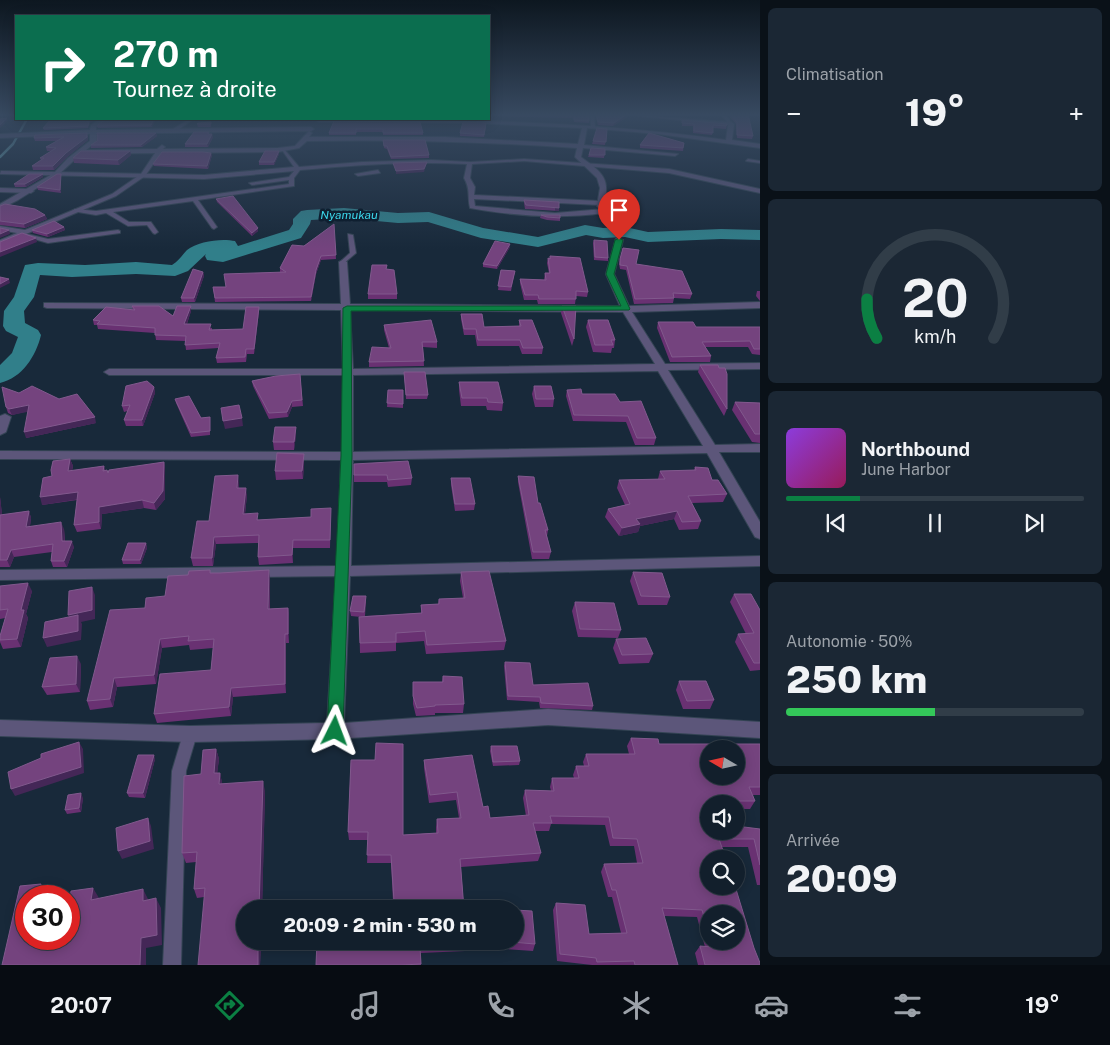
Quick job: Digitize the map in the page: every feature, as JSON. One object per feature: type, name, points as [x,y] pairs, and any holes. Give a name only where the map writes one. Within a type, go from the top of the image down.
[{"type":"street","points":[[0,207],[31,191],[56,174],[70,159]]},
{"type":"street","points":[[0,242],[114,195],[143,175],[154,159]]},
{"type":"street","points":[[580,159],[594,169],[603,186],[600,203],[604,211]]},
{"type":"street","points":[[0,228],[23,233]]},
{"type":"street","points":[[619,240],[610,274],[626,309],[663,368],[760,534]]},
{"type":"street","points":[[335,731],[347,456],[347,308],[343,262]]},
{"type":"street","points":[[47,305],[626,309],[760,305]]},
{"type":"street","points":[[109,372],[347,372],[760,366]]},
{"type":"street","points":[[0,432],[5,416]]},
{"type":"street","points":[[0,455],[347,456],[760,448]]},
{"type":"street","points":[[0,575],[343,571],[760,561]]},
{"type":"street","points":[[0,728],[190,734],[335,731],[548,717],[760,730]]},
{"type":"lane","points":[[291,159],[298,169]]},
{"type":"lane","points":[[1,173],[204,177],[350,165],[524,160],[669,171],[760,191]]},
{"type":"lane","points":[[748,160],[760,162]]},
{"type":"lane","points":[[470,163],[467,178],[472,187],[472,207],[577,214],[604,211]]},
{"type":"lane","points":[[350,165],[362,179]]},
{"type":"lane","points":[[252,183],[291,178],[298,169]]},
{"type":"lane","points":[[358,174],[378,172]]},
{"type":"lane","points":[[75,211],[108,212],[292,185],[291,178]]},
{"type":"lane","points":[[0,190],[31,191]]},
{"type":"lane","points":[[471,197],[600,203]]},
{"type":"lane","points":[[194,199],[214,227]]},
{"type":"lane","points":[[108,212],[128,224],[149,223],[155,232]]},
{"type":"lane","points":[[23,233],[48,241],[118,232]]},
{"type":"lane","points":[[343,262],[353,253],[350,235]]},
{"type":"lane","points":[[172,965],[179,772],[190,734]]},
{"type":"building","points":[[42,159],[60,159],[53,166],[32,166]]},
{"type":"building","points":[[157,159],[209,159],[207,166],[153,164]]},
{"type":"building","points":[[261,159],[275,159],[274,162],[259,162]]},
{"type":"building","points":[[427,162],[424,169],[396,171],[393,163]]},
{"type":"building","points":[[29,174],[43,174],[25,184],[14,184]]},
{"type":"building","points":[[57,174],[61,174],[60,190],[37,187]]},
{"type":"building","points":[[233,196],[258,228],[252,233],[216,199]]},
{"type":"building","points":[[524,200],[559,202],[559,208],[526,205]]},
{"type":"building","points":[[5,204],[35,209],[45,215],[24,224],[0,221],[0,206]]},
{"type":"building","points":[[541,215],[560,215],[560,218],[547,217]]},
{"type":"building","points":[[54,221],[64,227],[47,234],[32,230]]},
{"type":"building","points":[[334,224],[336,255],[321,256],[316,270],[311,297],[215,298],[213,287],[226,287],[224,274],[286,272],[280,268],[292,245],[304,246]]},
{"type":"building","points":[[0,228],[9,230],[0,234]]},
{"type":"building","points":[[22,233],[36,238],[0,252],[0,242]]},
{"type":"building","points":[[594,240],[607,241],[608,258],[595,257]]},
{"type":"building","points":[[495,241],[510,244],[497,266],[483,264]]},
{"type":"building","points":[[623,248],[639,250],[636,264],[682,271],[692,294],[673,293],[674,298],[635,299],[627,266],[620,265]]},
{"type":"building","points":[[550,256],[580,258],[588,292],[576,291],[576,299],[539,299],[538,295],[525,295],[520,279],[546,280],[545,273],[550,273],[548,258],[550,259]]},
{"type":"building","points":[[372,265],[387,265],[386,269],[394,270],[397,294],[368,294]]},
{"type":"building","points":[[193,269],[203,272],[194,298],[181,298]]},
{"type":"building","points":[[501,270],[515,271],[511,287],[498,286]]},
{"type":"building","points":[[0,277],[9,279],[0,284]]},
{"type":"building","points":[[132,306],[159,306],[173,316],[177,306],[191,306],[184,324],[211,324],[209,330],[243,329],[246,307],[259,307],[254,349],[246,349],[245,357],[216,358],[220,343],[185,345],[186,336],[155,335],[155,328],[97,324],[100,321],[93,320],[106,307],[135,310]]},
{"type":"building","points":[[562,306],[576,306],[574,339]]},
{"type":"building","points":[[461,314],[482,314],[484,327],[521,326],[519,320],[532,320],[543,348],[523,348],[520,340],[478,340],[476,329],[464,329]]},
{"type":"building","points":[[431,320],[437,342],[422,342],[424,361],[369,362],[372,347],[391,348],[384,325]]},
{"type":"building","points":[[588,320],[608,320],[615,340],[611,340],[613,345],[595,345]]},
{"type":"building","points":[[658,322],[693,322],[696,327],[760,327],[760,349],[754,349],[750,341],[702,342],[711,356],[672,357]]},
{"type":"building","points":[[700,365],[718,365],[719,368],[725,368],[727,374],[727,409]]},
{"type":"building","points":[[404,372],[425,372],[428,395],[406,395]]},
{"type":"building","points":[[300,374],[302,400],[292,401],[287,412],[269,413],[252,381]]},
{"type":"building","points":[[147,381],[154,387],[142,420],[124,420],[130,405],[122,406],[126,386]]},
{"type":"building","points":[[459,382],[498,382],[503,403],[488,402],[487,398],[462,398]]},
{"type":"building","points":[[32,386],[59,399],[77,394],[95,417],[24,432],[29,405],[9,409],[6,407],[2,387],[19,393]]},
{"type":"building","points":[[534,386],[551,386],[554,399],[536,399]]},
{"type":"building","points":[[581,389],[582,394],[615,394],[620,402],[641,401],[656,438],[637,438],[628,416],[574,415],[567,390]]},
{"type":"building","points":[[388,390],[403,390],[403,404],[387,403]]},
{"type":"building","points":[[189,396],[201,418],[210,417],[210,431],[191,433],[175,399]]},
{"type":"building","points":[[735,402],[760,403],[760,434],[755,434]]},
{"type":"building","points":[[239,405],[242,418],[223,421],[221,408]]},
{"type":"building","points":[[275,427],[296,427],[294,442],[273,442]]},
{"type":"building","points":[[277,453],[304,454],[302,471],[275,471]]},
{"type":"building","points":[[70,459],[68,471],[104,466],[103,471],[107,470],[108,473],[109,470],[164,462],[163,491],[154,503],[142,500],[99,507],[99,522],[74,525],[78,492],[40,497],[43,478],[52,476],[53,461]]},
{"type":"building","points":[[408,461],[412,478],[388,480],[387,475],[354,475],[354,464]]},
{"type":"building","points":[[695,467],[708,468],[712,480],[718,480],[727,494],[688,496],[701,521],[682,522],[677,511],[636,519],[640,524],[622,528],[608,509],[630,504],[619,480],[665,479],[660,471],[696,470]]},
{"type":"building","points":[[238,475],[237,488],[246,488],[243,514],[258,513],[257,520],[311,517],[311,509],[331,508],[330,540],[293,540],[292,555],[258,557],[259,535],[214,537],[212,558],[191,558],[197,521],[209,521],[215,476]]},
{"type":"building","points":[[518,476],[534,477],[538,503],[540,503],[548,530],[545,530],[551,552],[533,552]]},
{"type":"building","points":[[451,478],[470,478],[475,504],[455,504]]},
{"type":"building","points":[[29,511],[26,527],[61,522],[62,541],[72,541],[64,561],[51,561],[53,544],[11,550],[7,560],[0,560],[0,515]]},
{"type":"building","points":[[128,543],[146,543],[140,560],[122,560]]},
{"type":"building","points":[[210,570],[210,573],[220,573],[269,570],[268,609],[288,608],[288,634],[285,634],[285,684],[231,688],[229,707],[154,714],[160,674],[211,670],[214,639],[188,641],[189,636],[160,639],[154,675],[114,678],[110,699],[87,701],[110,610],[145,608],[146,598],[165,596],[168,576],[188,575],[189,571]]},
{"type":"building","points":[[489,571],[506,641],[427,645],[425,631],[396,633],[396,642],[360,643],[359,617],[422,613],[421,605],[439,604],[439,599],[465,598],[461,572]]},
{"type":"building","points":[[633,572],[662,573],[670,597],[641,596]]},
{"type":"building","points":[[28,583],[21,610],[24,610],[17,639],[0,640],[8,609],[0,610],[0,586]]},
{"type":"building","points":[[92,587],[92,610],[68,615],[69,591]]},
{"type":"building","points":[[734,594],[751,594],[760,610],[760,663],[754,663],[738,634],[754,633]]},
{"type":"building","points":[[353,596],[366,596],[364,612],[350,611]]},
{"type":"building","points":[[575,602],[614,603],[621,630],[580,629]]},
{"type":"building","points":[[78,615],[78,631],[43,638],[45,622]]},
{"type":"building","points":[[646,638],[653,654],[622,655],[616,639]]},
{"type":"building","points":[[77,656],[76,684],[42,687],[50,658]]},
{"type":"building","points":[[505,662],[530,663],[533,685],[588,683],[593,706],[541,703],[540,697],[508,696]]},
{"type":"building","points":[[443,676],[462,677],[464,704],[417,708],[413,696],[413,682],[443,682]]},
{"type":"building","points":[[679,681],[706,681],[714,700],[687,701]]},
{"type":"building","points":[[631,738],[658,739],[659,744],[700,744],[700,785],[745,785],[745,744],[760,744],[760,787],[749,787],[755,801],[745,801],[745,795],[700,795],[700,840],[719,840],[723,850],[700,850],[700,895],[738,895],[741,905],[700,905],[700,910],[662,908],[678,965],[635,965],[634,961],[597,962],[596,958],[560,954],[556,903],[585,905],[589,934],[627,933],[616,890],[612,890],[604,864],[643,863],[637,839],[613,838],[609,817],[550,816],[552,823],[533,823],[541,853],[460,859],[463,900],[394,900],[391,855],[367,855],[368,832],[348,832],[351,760],[375,760],[376,743],[403,744],[403,835],[438,833],[437,819],[461,818],[457,792],[430,795],[424,760],[472,755],[483,807],[488,806],[490,818],[529,815],[525,790],[554,791],[552,778],[579,778],[576,766],[589,766],[586,754],[635,754]]},
{"type":"building","points":[[79,742],[81,767],[11,789],[8,772],[41,758],[41,754]]},
{"type":"building","points":[[491,746],[517,746],[520,761],[493,762]]},
{"type":"building","points":[[216,749],[214,773],[220,773],[219,784],[263,781],[259,900],[236,900],[236,950],[258,950],[258,965],[198,965],[205,888],[194,889],[197,852],[182,853],[184,776],[201,774],[203,750]]},
{"type":"building","points":[[138,755],[154,755],[143,793],[127,793]]},
{"type":"building","points":[[81,793],[79,808],[65,810],[68,795]]},
{"type":"building","points":[[148,818],[150,841],[118,851],[116,828]]},
{"type":"building","points":[[745,827],[760,829],[760,865],[754,839],[745,839]]},
{"type":"building","points":[[93,888],[91,900],[143,889],[143,901],[156,898],[157,935],[141,938],[140,965],[2,965],[15,908],[15,950],[80,950],[80,890]]},
{"type":"building","points":[[524,911],[532,911],[535,944],[524,943]]},
{"type":"building","points":[[745,919],[760,965],[705,965],[701,950],[745,950]]},
{"type":"building","points":[[317,950],[420,950],[421,964],[316,965]]},
{"type":"waterway","name":"Nyamukau","points":[[0,376],[20,358],[28,342],[30,335],[14,326],[14,311],[24,297],[32,269],[92,271],[136,268],[165,271],[175,270],[184,265],[195,253],[207,248],[229,245],[229,247],[214,256],[223,256],[295,234],[302,224],[301,219],[307,215],[344,213],[398,218],[429,217],[481,233],[538,242],[564,237],[585,230],[603,233],[625,232],[648,237],[721,234],[760,235]]},
{"type":"route","points":[[335,731],[347,456],[347,308],[626,309],[610,274],[619,240]]}]
